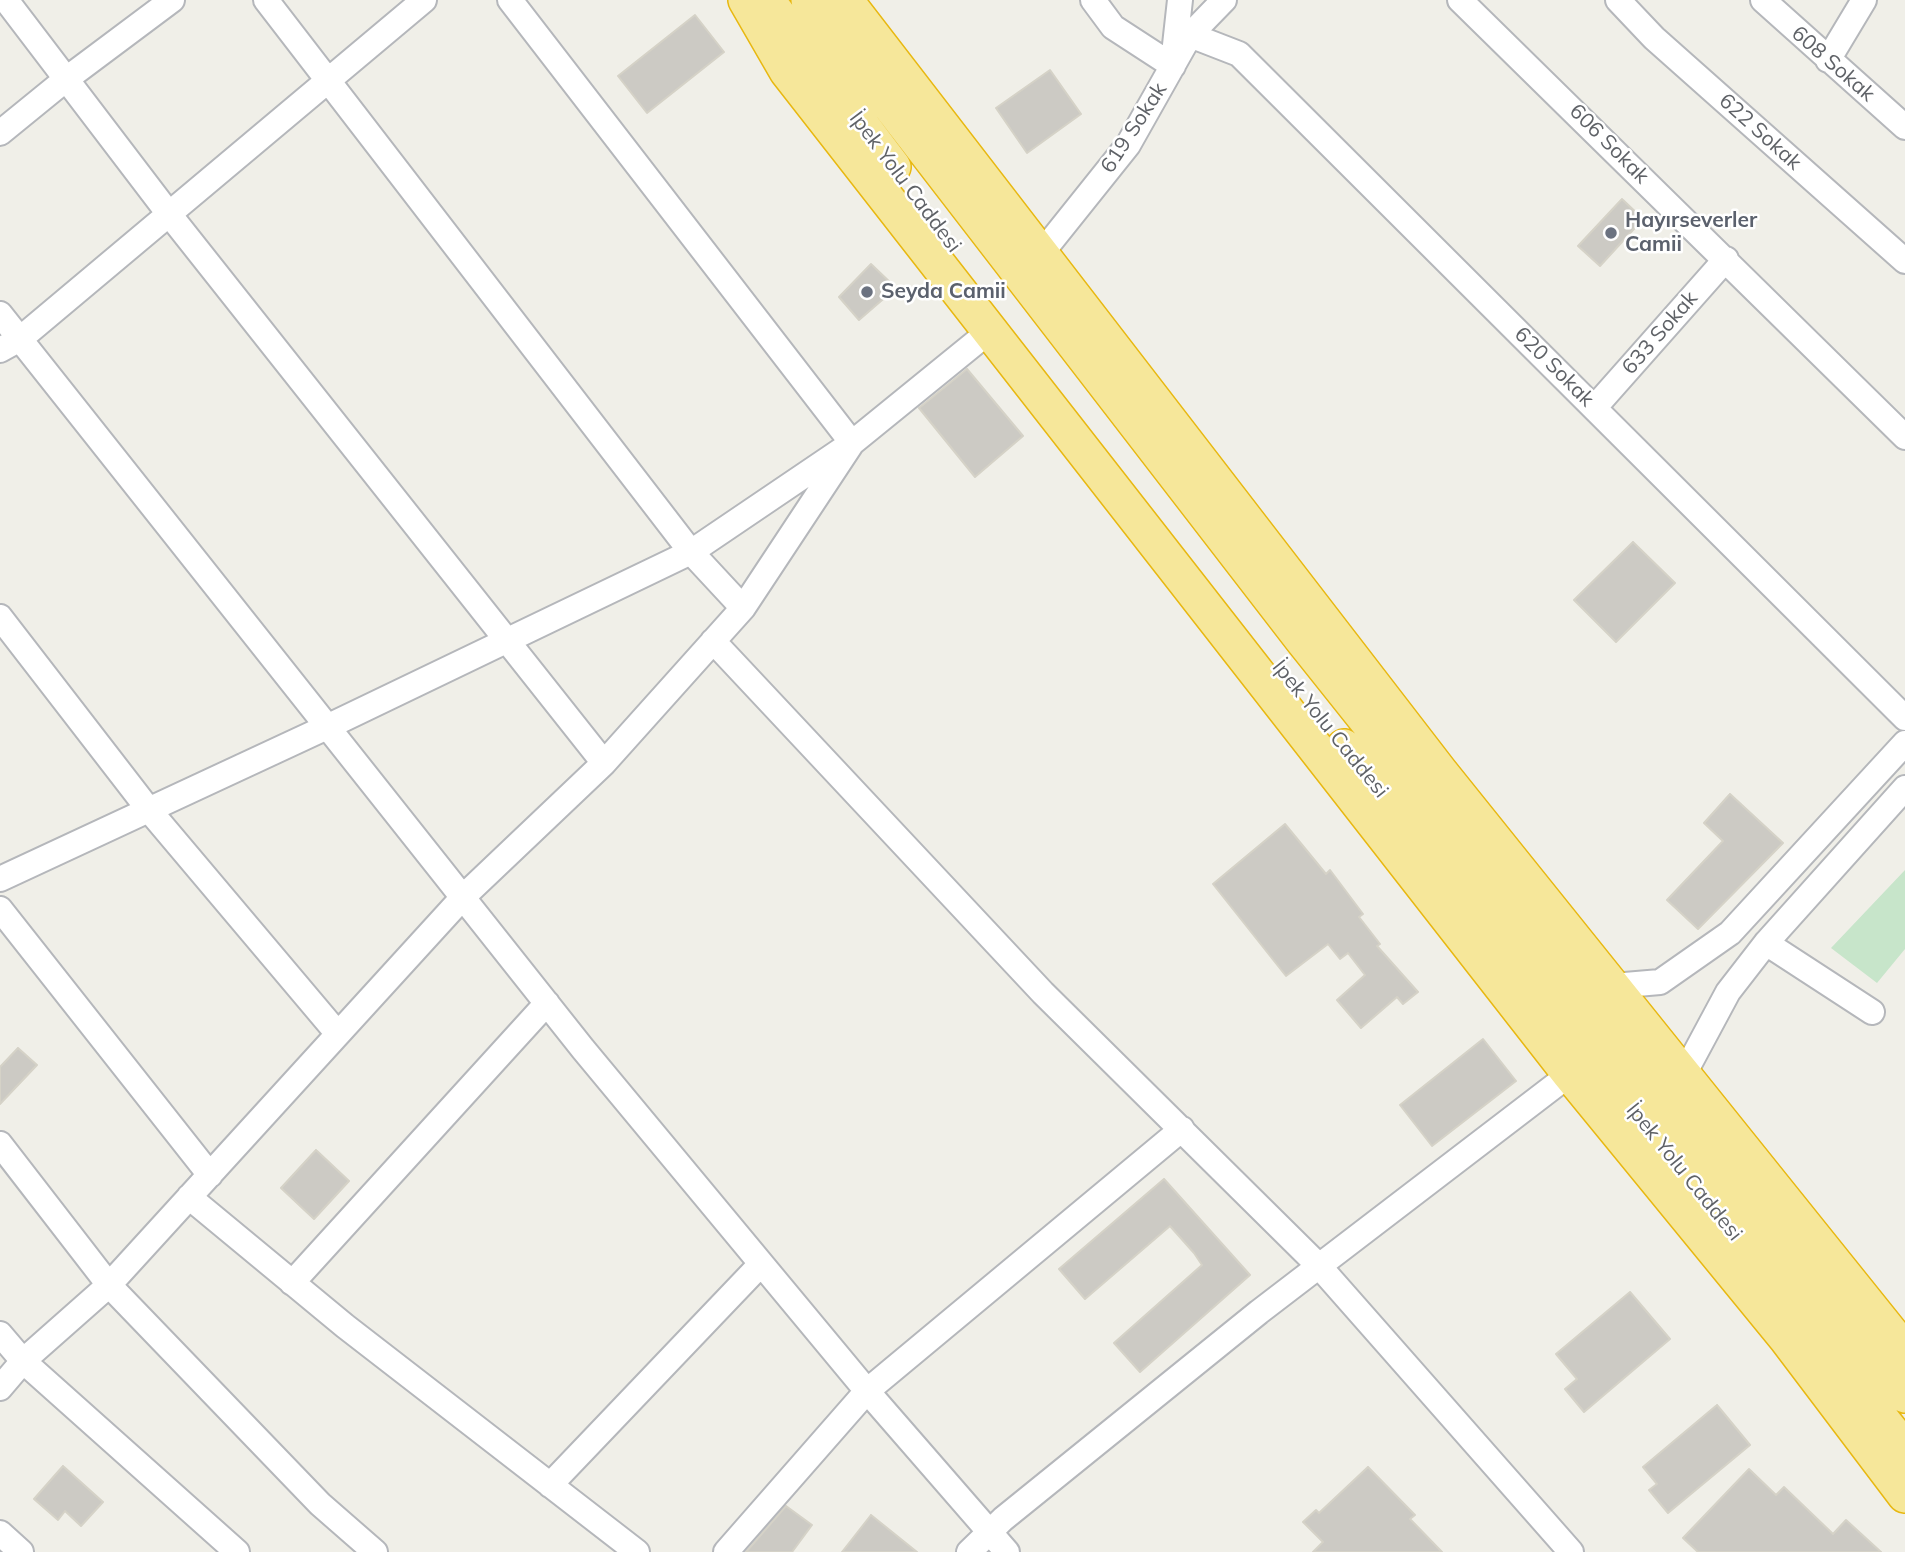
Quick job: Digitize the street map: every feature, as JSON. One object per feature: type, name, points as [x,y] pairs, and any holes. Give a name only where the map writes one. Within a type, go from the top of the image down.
[{"type":"highway","points":[[746,0],[787,71],[1570,1074],[1787,1339],[1905,1495]]},
{"type":"highway","name":"İpek Yolu Caddesi","points":[[766,0],[1279,666],[1905,1449]]},
{"type":"highway","name":"İpek Yolu Caddesi","points":[[809,0],[1294,628],[1905,1395]]},
{"type":"highway","points":[[845,0],[1440,772],[1905,1350]]},
{"type":"street","points":[[6,0],[169,214],[604,763]]},
{"type":"street","points":[[0,133],[65,79],[172,0]]},
{"type":"street","points":[[266,0],[330,79],[691,552],[743,608]]},
{"type":"street","points":[[10,345],[424,0]]},
{"type":"street","points":[[510,0],[852,443]]},
{"type":"street","points":[[1093,0],[1113,27],[1173,66],[1180,0]]},
{"type":"street","name":"619 Sokak","points":[[1040,254],[1128,145],[1190,35],[1224,0]]},
{"type":"street","name":"606 Sokak","points":[[1460,0],[1905,437]]},
{"type":"street","name":"622 Sokak","points":[[1618,0],[1654,38],[1905,261]]},
{"type":"street","name":"608 Sokak","points":[[1763,0],[1905,127]]},
{"type":"street","points":[[1828,60],[1864,0]]},
{"type":"street","name":"620 Sokak","points":[[1190,35],[1239,54],[1905,718]]},
{"type":"street","name":"633 Sokak","points":[[1595,407],[1726,259]]},
{"type":"street","points":[[0,314],[10,345],[329,726],[547,1003],[761,1264],[866,1391],[1007,1552]]},
{"type":"street","points":[[0,879],[329,726],[691,552],[852,443],[991,330]]},
{"type":"street","points":[[0,1388],[23,1360],[109,1285],[464,896],[604,763],[743,608],[852,443]]},
{"type":"street","points":[[0,617],[149,810],[338,1034]]},
{"type":"street","points":[[713,641],[1044,993],[1320,1266],[1571,1552]]},
{"type":"street","points":[[1614,986],[1660,982],[1730,933],[1905,743]]},
{"type":"street","points":[[1684,1074],[1728,992],[1766,943],[1905,788]]},
{"type":"street","points":[[0,909],[209,1175]]},
{"type":"street","points":[[1766,943],[1872,1012]]},
{"type":"street","points":[[292,1283],[547,1003]]},
{"type":"street","points":[[969,1552],[988,1533],[1320,1266],[1570,1074]]},
{"type":"street","points":[[726,1552],[866,1391],[1182,1129]]},
{"type":"street","points":[[0,1144],[109,1285],[320,1504],[375,1552]]},
{"type":"street","points":[[189,1197],[292,1283],[637,1552]]},
{"type":"street","points":[[550,1485],[761,1264]]},
{"type":"street","points":[[0,1334],[23,1360],[237,1552]]},
{"type":"street","points":[[0,1533],[21,1552]]},
{"type":"green space","points":[[1905,870],[1905,949],[1877,983],[1831,948]]},
{"type":"building","points":[[695,15],[724,52],[647,113],[618,76]]},
{"type":"building","points":[[1050,70],[1081,114],[1027,153],[996,108]]},
{"type":"building","name":"Hayırseverler Camii","points":[[1622,199],[1643,219],[1600,266],[1578,246]]},
{"type":"building","name":"Seyda Camii","points":[[871,264],[896,288],[859,320],[839,297]]},
{"type":"building","points":[[967,369],[1023,436],[975,477],[919,408]]},
{"type":"building","points":[[1633,542],[1675,583],[1616,642],[1574,600]]},
{"type":"building","points":[[1730,794],[1783,843],[1698,929],[1667,900],[1723,841],[1704,823]]},
{"type":"building","points":[[1285,824],[1326,874],[1330,870],[1363,914],[1359,917],[1380,944],[1377,946],[1418,992],[1403,1004],[1397,997],[1361,1028],[1337,1000],[1365,975],[1348,953],[1340,959],[1328,944],[1286,976],[1213,884]]},
{"type":"building","points":[[1483,1039],[1516,1081],[1432,1146],[1400,1105]]},
{"type":"building","points":[[18,1048],[37,1065],[0,1104],[0,1067]]},
{"type":"building","points":[[316,1150],[349,1181],[314,1219],[281,1188]]},
{"type":"building","points":[[1164,1179],[1250,1275],[1140,1372],[1114,1343],[1202,1265],[1194,1253],[1170,1226],[1085,1299],[1059,1269]]},
{"type":"building","points":[[1630,1292],[1670,1339],[1584,1412],[1565,1389],[1577,1379],[1556,1354]]},
{"type":"building","points":[[1717,1405],[1750,1445],[1668,1513],[1649,1490],[1657,1484],[1643,1467]]},
{"type":"building","points":[[63,1466],[103,1502],[81,1526],[65,1511],[58,1520],[34,1499]]},
{"type":"building","points":[[1368,1467],[1415,1515],[1410,1519],[1442,1552],[1313,1552],[1323,1542],[1303,1522],[1316,1510],[1319,1513]]},
{"type":"building","points":[[1749,1469],[1776,1495],[1784,1487],[1833,1534],[1846,1520],[1881,1552],[1698,1552],[1683,1538]]},
{"type":"building","points":[[786,1506],[812,1525],[792,1552],[746,1552]]},
{"type":"building","points":[[871,1515],[917,1552],[842,1552]]},
{"type":"place","name":"Hayırseverler Camii","points":[[1611,233]]},
{"type":"place","name":"Seyda Camii","points":[[867,292]]}]
